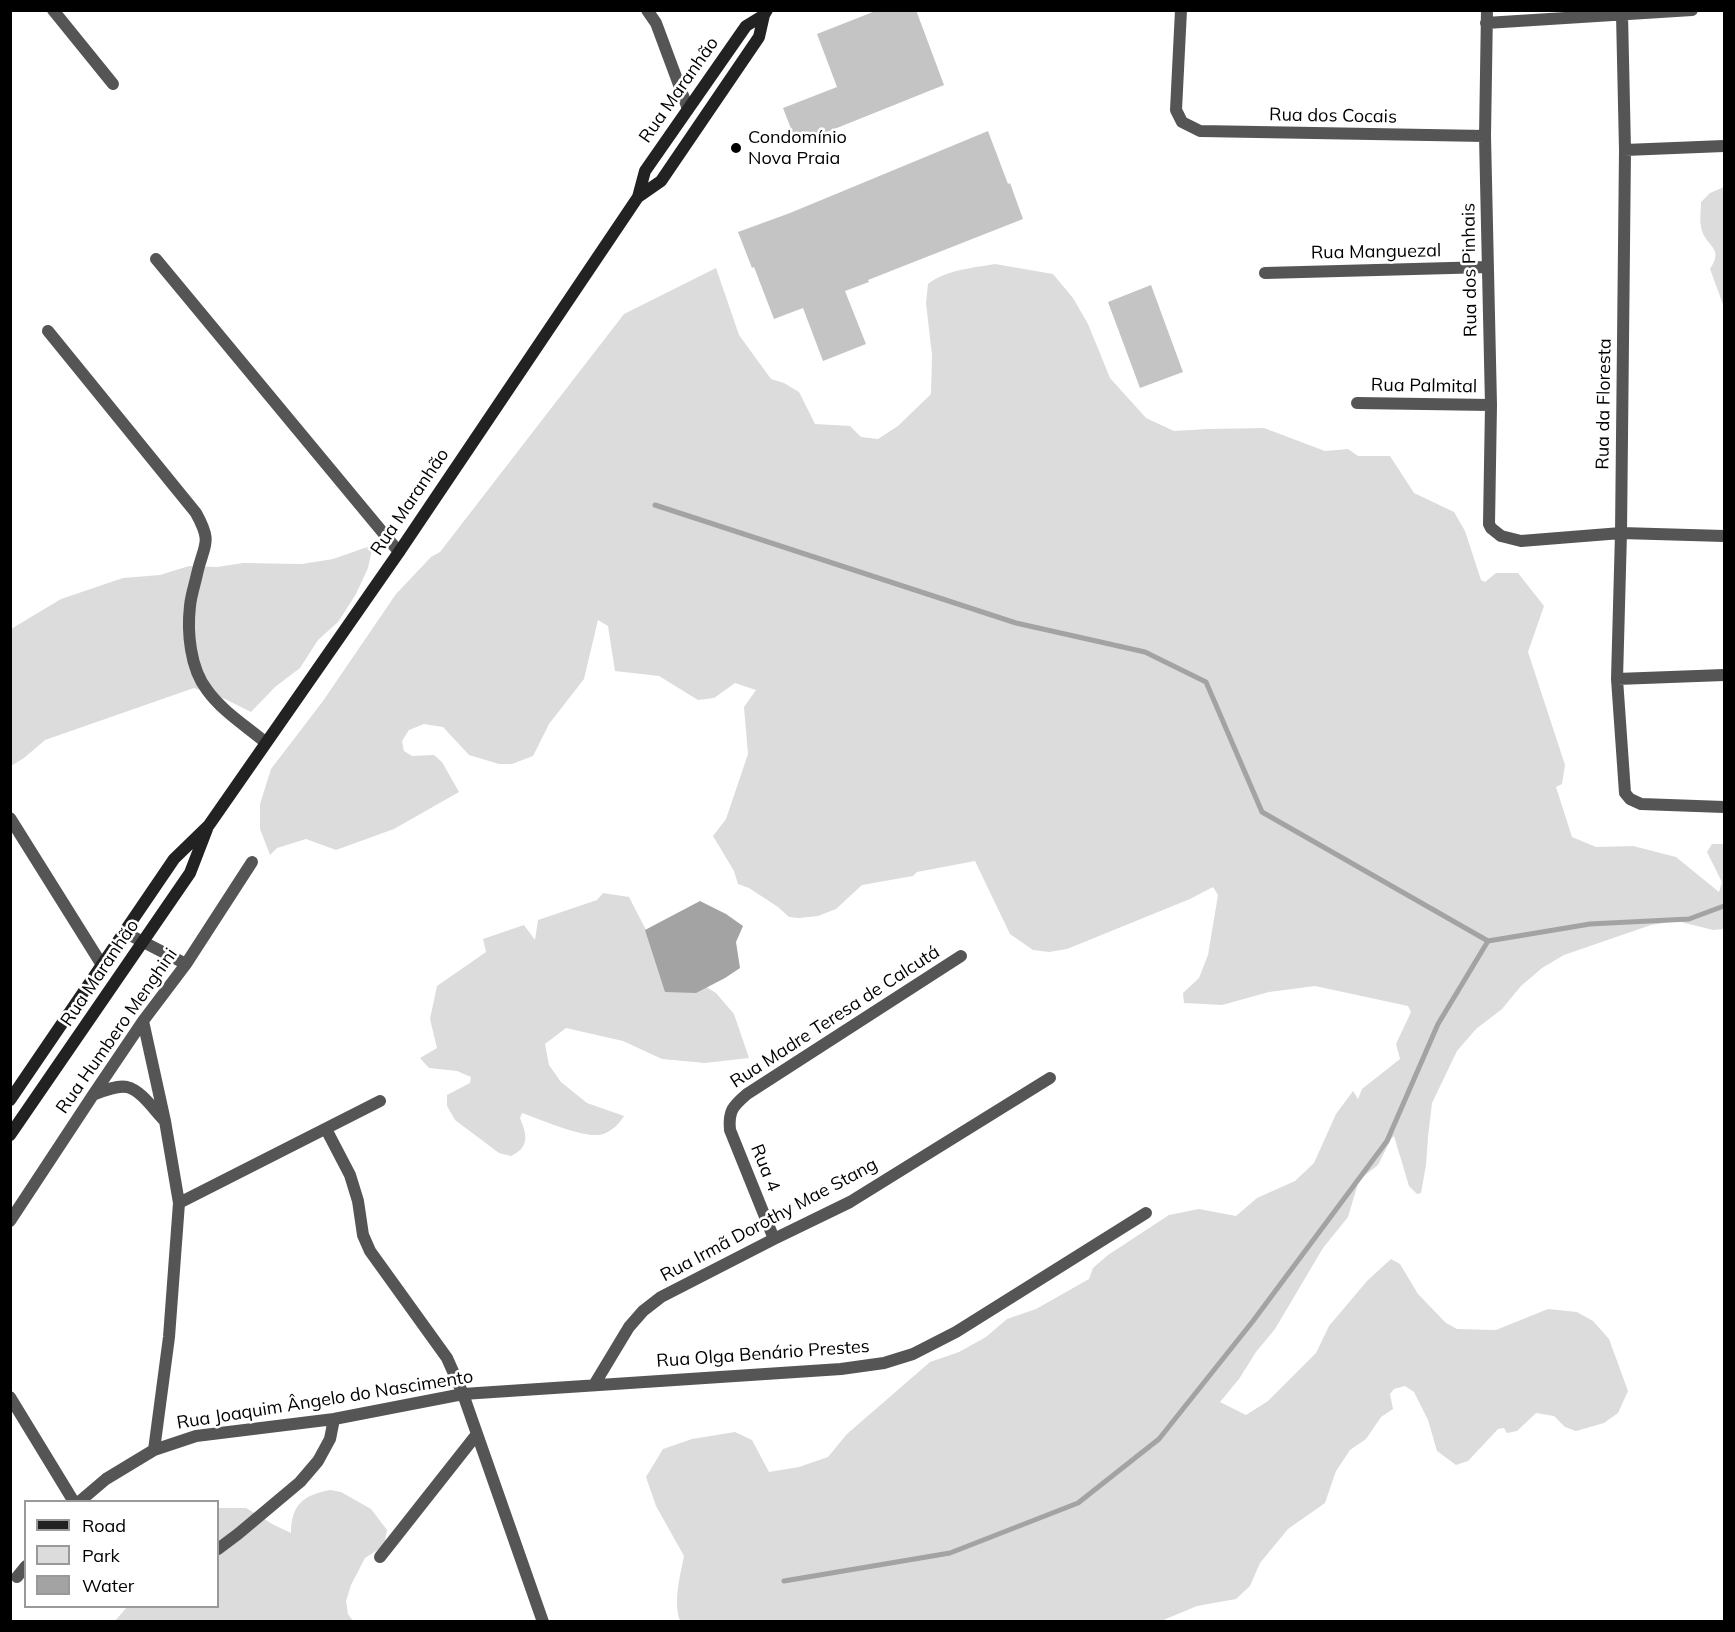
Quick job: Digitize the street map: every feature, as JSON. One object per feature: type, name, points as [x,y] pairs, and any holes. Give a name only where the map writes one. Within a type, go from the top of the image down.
[{"type":"street","points":[[53,10],[113,84]]},
{"type":"street","points":[[647,10],[656,23],[688,109]]},
{"type":"street","name":"Rua dos Cocais","points":[[1181,10],[1176,110],[1182,122],[1200,131],[1485,136]]},
{"type":"street","points":[[1486,17],[1692,10]]},
{"type":"street","name":"Rua Maranhão","points":[[639,197],[645,171],[746,26],[765,13]]},
{"type":"street","name":"Rua Maranhão","points":[[10,1100],[174,859],[208,825],[399,552],[639,197],[661,181],[759,36],[765,13]]},
{"type":"street","name":"Rua da Floresta","points":[[1622,14],[1625,150],[1617,679],[1625,794],[1629,799],[1641,804],[1725,807]]},
{"type":"street","name":"Rua dos Pinhais","points":[[1486,17],[1485,136],[1491,405],[1489,524],[1501,536],[1521,541],[1621,533]]},
{"type":"street","points":[[696,98],[712,107]]},
{"type":"street","points":[[1625,150],[1725,146]]},
{"type":"street","points":[[156,259],[399,552]]},
{"type":"street","name":"Rua Manguezal","points":[[1265,273],[1488,267]]},
{"type":"street","points":[[48,331],[196,513],[206,533],[207,543],[198,569],[190,605],[189,639],[196,671],[206,690],[265,742]]},
{"type":"street","name":"Rua Palmital","points":[[1357,403],[1491,405]]},
{"type":"street","points":[[1621,533],[1725,536]]},
{"type":"street","points":[[1617,679],[1725,675]]},
{"type":"street","points":[[10,818],[102,965]]},
{"type":"street","name":"Rua Maranhão","points":[[10,1135],[190,873],[208,825]]},
{"type":"street","name":"Rua Humbero Menghini","points":[[10,1221],[93,1095],[186,964],[252,862]]},
{"type":"street","points":[[124,932],[186,964]]},
{"type":"street","name":"Rua Madre Teresa de Calcutá","points":[[731,1110],[747,1094],[961,956]]},
{"type":"street","points":[[143,1022],[165,1121],[179,1203],[169,1338],[154,1450]]},
{"type":"street","name":"Rua Irmã Dorothy Mae Stang","points":[[594,1385],[629,1327],[643,1311],[661,1297],[850,1202],[1050,1078]]},
{"type":"street","points":[[93,1095],[113,1088],[128,1087],[139,1094],[165,1121]]},
{"type":"street","points":[[179,1203],[380,1101]]},
{"type":"street","name":"Rua 4","points":[[731,1110],[730,1130],[774,1239]]},
{"type":"street","points":[[326,1129],[352,1181],[358,1201],[363,1235],[370,1251],[443,1352],[463,1394],[543,1622]]},
{"type":"street","name":"Rua Olga Benário Prestes","points":[[594,1385],[841,1369],[884,1363],[914,1354],[956,1332],[1146,1213]]},
{"type":"street","name":"Rua Joaquim Ângelo do Nascimento","points":[[82,1500],[106,1479],[154,1450],[196,1436],[334,1419],[463,1394],[594,1385]]},
{"type":"street","points":[[10,1397],[73,1500]]},
{"type":"street","points":[[219,1548],[300,1482],[318,1461],[330,1438],[334,1419]]},
{"type":"street","points":[[380,1557],[477,1434]]},
{"type":"street","points":[[17,1576],[24,1568]]},
{"type":"green space","points":[[1724,187],[1724,307],[1710,269],[1716,257],[1715,252],[1702,231],[1700,220],[1701,202],[1710,193]]},
{"type":"green space","points":[[995,264],[1053,274],[1073,298],[1088,324],[1110,378],[1146,418],[1174,431],[1264,428],[1325,451],[1348,449],[1358,456],[1390,456],[1414,493],[1454,512],[1465,531],[1481,580],[1485,582],[1496,573],[1518,573],[1544,606],[1528,652],[1565,765],[1562,784],[1556,787],[1572,837],[1596,847],[1633,846],[1676,857],[1719,892],[1722,882],[1707,852],[1712,844],[1724,844],[1724,929],[1713,930],[1677,921],[1651,925],[1564,955],[1542,968],[1521,986],[1502,1009],[1476,1029],[1457,1051],[1432,1103],[1421,1193],[1417,1194],[1409,1186],[1394,1136],[1378,1165],[1359,1180],[1348,1217],[1323,1248],[1275,1329],[1220,1402],[1246,1415],[1268,1401],[1316,1353],[1329,1326],[1367,1281],[1391,1259],[1400,1264],[1418,1294],[1446,1323],[1457,1329],[1496,1330],[1548,1309],[1577,1312],[1593,1321],[1609,1339],[1628,1391],[1618,1413],[1604,1423],[1576,1431],[1565,1427],[1554,1416],[1536,1413],[1517,1431],[1507,1433],[1504,1428],[1498,1429],[1468,1461],[1456,1465],[1437,1451],[1428,1420],[1414,1392],[1405,1386],[1394,1389],[1390,1394],[1393,1409],[1381,1417],[1366,1439],[1350,1450],[1336,1471],[1325,1503],[1288,1529],[1260,1563],[1250,1586],[1236,1599],[1197,1606],[1161,1621],[680,1621],[677,1597],[684,1556],[656,1506],[646,1477],[663,1449],[692,1439],[735,1432],[752,1440],[769,1472],[799,1467],[828,1457],[847,1434],[930,1362],[959,1352],[986,1337],[1007,1319],[1036,1309],[1089,1279],[1093,1268],[1108,1255],[1169,1215],[1199,1209],[1236,1216],[1257,1198],[1295,1181],[1314,1163],[1336,1114],[1353,1091],[1358,1099],[1362,1089],[1400,1059],[1396,1044],[1411,1012],[1408,1006],[1315,986],[1269,992],[1222,1005],[1184,1003],[1183,993],[1199,978],[1208,955],[1218,895],[1213,887],[1190,899],[1067,949],[1049,952],[1033,950],[1010,934],[975,861],[862,885],[836,909],[818,916],[789,917],[749,888],[738,884],[734,871],[713,836],[726,819],[748,754],[744,707],[756,690],[735,683],[714,698],[698,700],[659,676],[615,671],[608,626],[598,620],[584,679],[549,724],[533,756],[512,764],[499,764],[469,755],[443,727],[424,724],[409,730],[402,741],[404,751],[412,756],[434,755],[442,762],[459,792],[394,829],[336,850],[306,839],[277,848],[270,855],[260,829],[260,804],[271,769],[323,701],[396,594],[431,557],[440,552],[624,314],[716,268],[739,335],[771,379],[784,383],[799,392],[815,424],[850,426],[861,437],[878,439],[898,426],[931,394],[932,355],[926,303],[928,284],[951,273]]},
{"type":"green space","points":[[373,545],[368,568],[356,594],[338,622],[318,640],[300,668],[275,687],[251,712],[225,699],[194,688],[45,740],[11,766],[10,630],[16,626],[61,599],[123,578],[160,575],[189,566],[217,567],[243,563],[302,564],[333,559]]},
{"type":"green space","points":[[603,893],[629,897],[661,959],[716,993],[734,1014],[749,1058],[705,1063],[662,1059],[623,1041],[566,1028],[545,1044],[549,1065],[561,1082],[587,1103],[624,1116],[609,1131],[595,1135],[575,1132],[522,1113],[520,1118],[525,1135],[524,1145],[511,1156],[499,1153],[455,1120],[447,1106],[447,1095],[470,1083],[471,1077],[457,1071],[429,1068],[420,1058],[437,1048],[430,1019],[437,986],[486,952],[483,939],[524,925],[535,940],[538,920],[597,900]]},
{"type":"green space","points":[[330,1490],[341,1492],[371,1509],[387,1530],[384,1546],[365,1558],[351,1585],[346,1601],[348,1614],[353,1621],[114,1622],[126,1608],[219,1608],[219,1508],[246,1508],[291,1533],[296,1508],[306,1498]]},
{"type":"water","points":[[700,901],[726,914],[743,926],[736,942],[740,968],[696,993],[665,992],[645,930]]},
{"type":"building","points":[[878,10],[916,10],[944,85],[797,144],[783,108],[837,87],[817,34]]},
{"type":"building","points":[[988,131],[1023,219],[845,291],[866,344],[823,361],[803,308],[774,319],[738,232],[790,213]]},
{"type":"building","points":[[1151,285],[1183,372],[1140,388],[1108,302]]},
{"type":"waterway","points":[[655,505],[1016,623],[1145,652],[1206,682],[1262,812],[1488,941]]},
{"type":"waterway","points":[[784,1581],[950,1553],[1078,1503],[1159,1439],[1253,1321],[1387,1141],[1438,1024],[1488,941],[1590,924],[1689,919],[1724,906]]},
{"type":"place","name":"Condomínio Nova Praia","points":[[736,148]]}]
